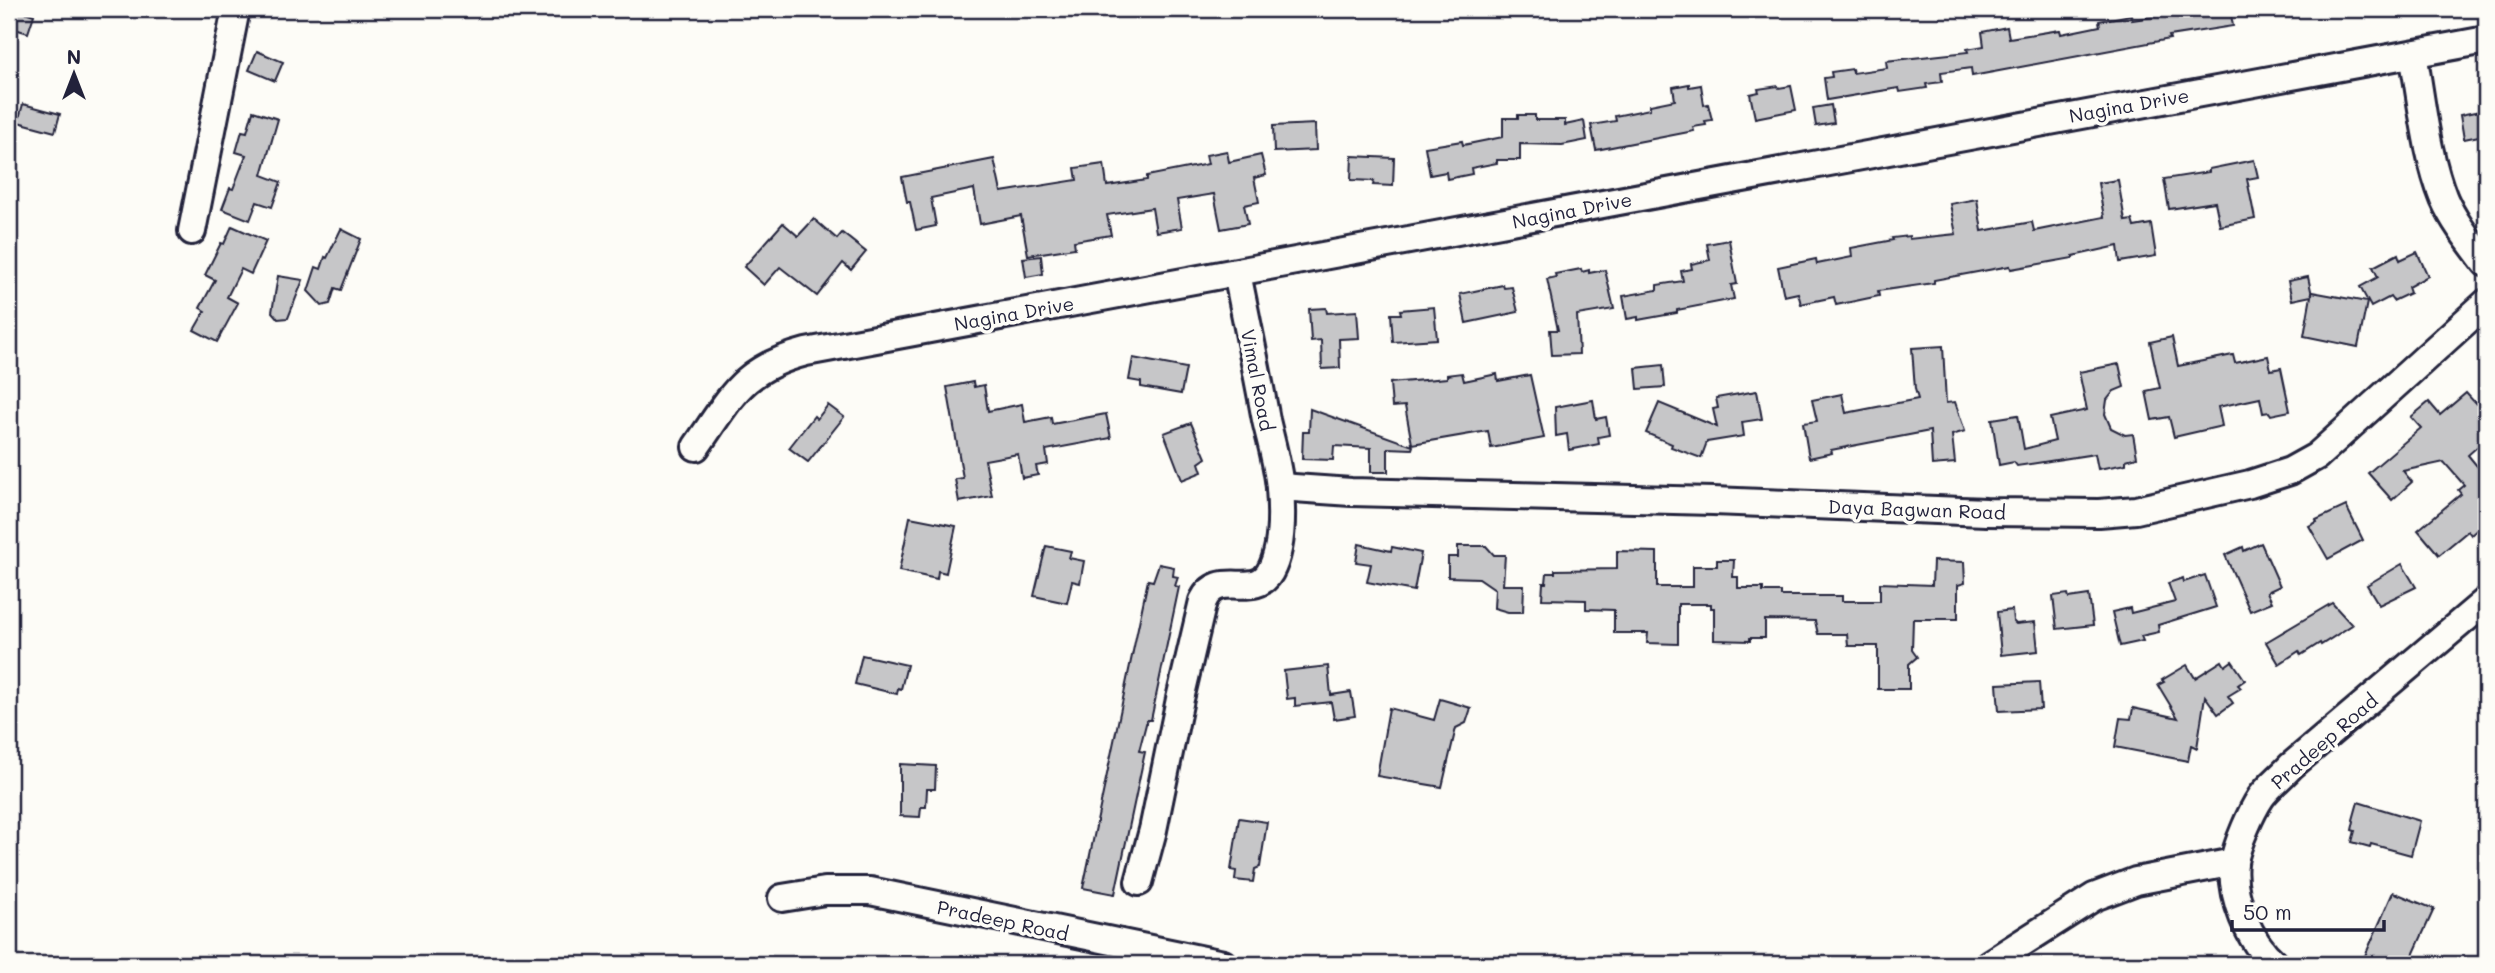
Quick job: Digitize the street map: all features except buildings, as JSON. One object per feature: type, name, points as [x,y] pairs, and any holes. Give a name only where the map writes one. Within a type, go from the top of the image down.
[{"type":"street","points":[[192,231],[236,9]]},
{"type":"street","name":"Nagina Drive","points":[[696,447],[739,386],[756,371],[779,359],[1008,314],[2486,40]]},
{"type":"street","points":[[2413,54],[2437,178],[2457,223],[2486,263]]},
{"type":"street","name":"Vimal Road","points":[[1139,882],[1153,830],[1203,601],[1208,591],[1216,586],[1252,584],[1268,576],[1277,556],[1280,487],[1237,273]]},
{"type":"street","name":"Daya Bagwan Road","points":[[1280,487],[1351,492],[1713,501],[2009,513],[2099,513],[2136,510],[2250,484],[2290,471],[2317,456],[2486,303]]},
{"type":"street","name":"Pradeep Road","points":[[2234,862],[2246,828],[2262,796],[2291,766],[2486,601]]},
{"type":"street","points":[[1989,964],[2094,897],[2136,881],[2234,862],[2236,894],[2243,917],[2272,963]]},
{"type":"street","name":"Pradeep Road","points":[[782,898],[825,891],[870,891],[1223,964]]}]
